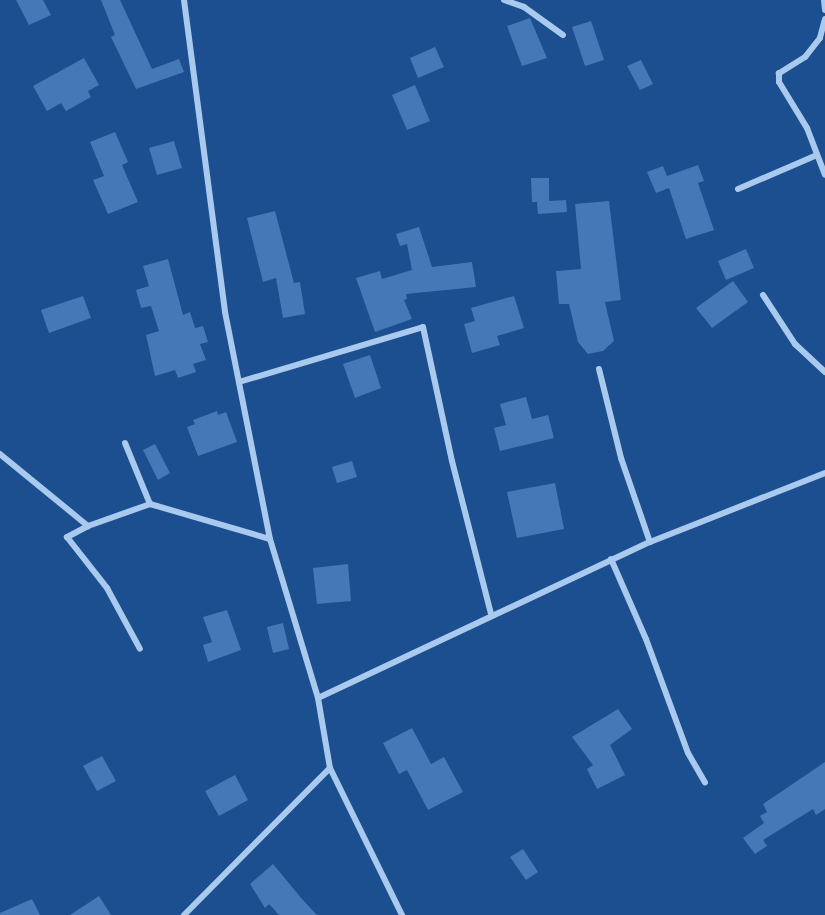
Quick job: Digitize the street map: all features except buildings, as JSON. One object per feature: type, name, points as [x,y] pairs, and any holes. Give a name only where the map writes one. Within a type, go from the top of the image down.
[{"type":"street","points":[[184,0],[225,312],[270,539],[318,698],[330,768],[402,915]]},
{"type":"street","points":[[504,0],[524,7],[563,35]]},
{"type":"street","points":[[824,0],[825,10]]},
{"type":"street","points":[[825,19],[820,38],[805,57],[779,73],[779,82],[807,128],[825,175]]},
{"type":"street","points":[[738,189],[817,155]]},
{"type":"street","points":[[763,295],[795,344],[825,372]]},
{"type":"street","points":[[239,382],[423,327],[452,461],[491,614]]},
{"type":"street","points":[[598,369],[621,458],[650,542]]},
{"type":"street","points":[[125,443],[150,504]]},
{"type":"street","points":[[0,454],[88,526]]},
{"type":"street","points":[[318,698],[611,559],[825,473]]},
{"type":"street","points":[[140,649],[107,588],[67,537],[88,526],[150,504],[270,539]]},
{"type":"street","points":[[611,559],[646,639],[688,753],[705,782]]},
{"type":"street","points":[[184,915],[330,768]]}]
